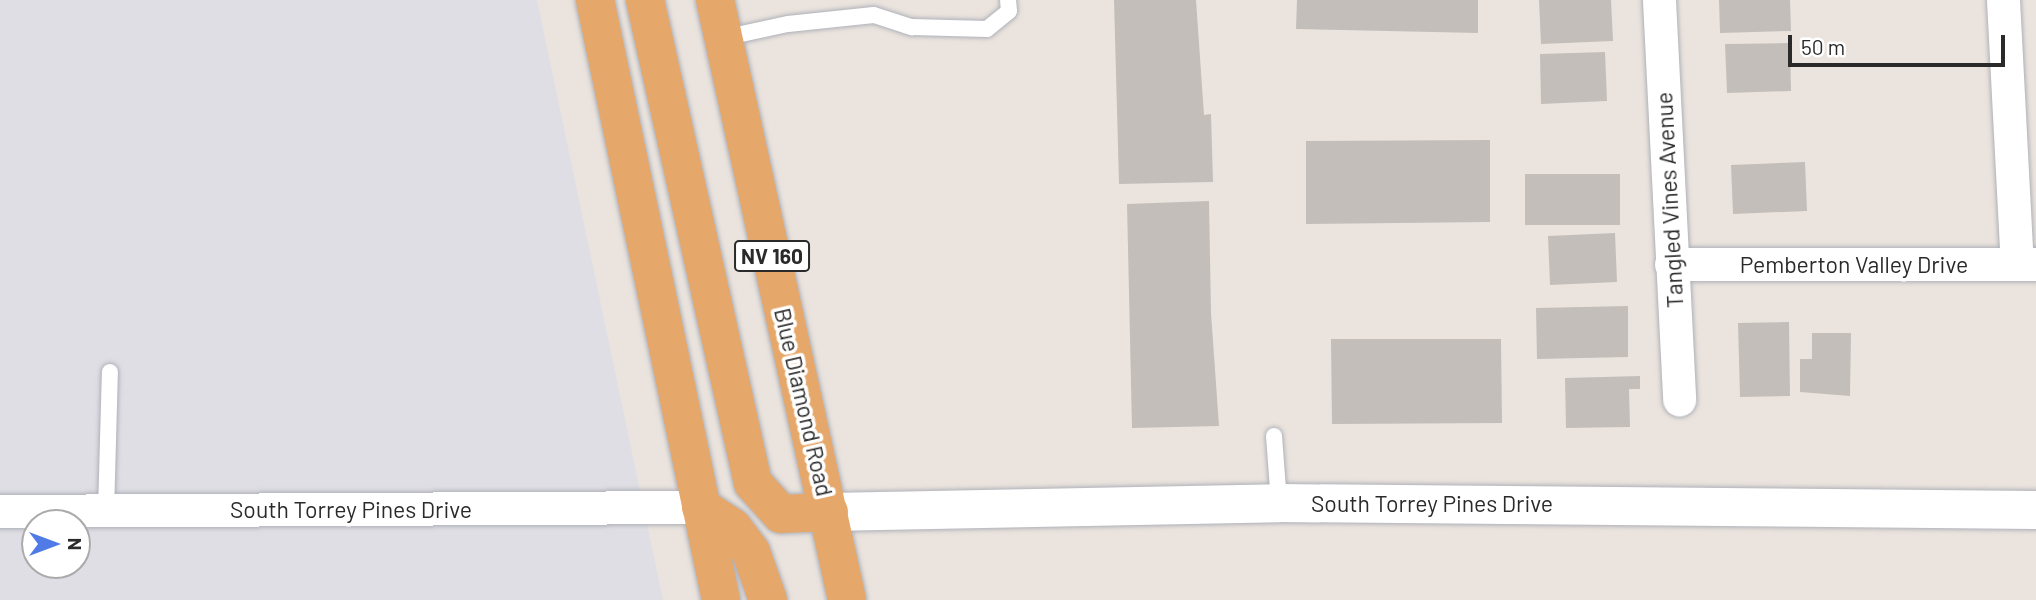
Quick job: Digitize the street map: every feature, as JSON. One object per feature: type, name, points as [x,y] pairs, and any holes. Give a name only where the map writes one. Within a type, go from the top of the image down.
[{"type":"highway","points":[[595,0],[721,600]]},
{"type":"highway","points":[[645,0],[753,484],[781,513],[829,512]]},
{"type":"highway","name":"Blue Diamond Road","points":[[715,0],[847,600]]},
{"type":"highway","points":[[701,506],[733,528],[751,552],[768,600]]},
{"type":"street","name":"Tangled Vines Avenue","points":[[1659,0],[1679,400]]},
{"type":"street","points":[[2003,0],[2027,264]]},
{"type":"street","name":"Pemberton Valley Drive","points":[[1671,264],[2027,264]]},
{"type":"street","name":"South Torrey Pines Drive","points":[[829,512],[1279,503],[2036,510]]},
{"type":"street","name":"South Torrey Pines Drive","points":[[0,511],[701,506]]},
{"type":"lane","points":[[723,38],[788,23],[877,8],[912,27],[987,29],[1009,11],[1008,0]]},
{"type":"lane","points":[[106,512],[110,372]]},
{"type":"lane","points":[[1274,436],[1279,503]]},
{"type":"shaded area","points":[[0,0],[537,0],[663,600],[0,600]]},
{"type":"building","points":[[1114,0],[1196,0],[1204,115],[1211,114],[1213,182],[1119,184]]},
{"type":"building","points":[[1297,0],[1478,0],[1478,33],[1296,29]]},
{"type":"building","points":[[1539,0],[1611,0],[1613,41],[1541,44]]},
{"type":"building","points":[[1719,0],[1790,0],[1791,31],[1720,33]]},
{"type":"building","points":[[1790,43],[1791,91],[1727,93],[1725,44]]},
{"type":"building","points":[[1605,52],[1607,101],[1541,104],[1540,54]]},
{"type":"building","points":[[1490,140],[1490,222],[1306,224],[1306,141]]},
{"type":"building","points":[[1805,162],[1807,211],[1733,214],[1731,165]]},
{"type":"building","points":[[1525,174],[1620,174],[1620,225],[1525,225]]},
{"type":"building","points":[[1209,201],[1211,313],[1219,426],[1132,428],[1127,204]]},
{"type":"building","points":[[1615,233],[1617,282],[1550,285],[1548,236]]},
{"type":"building","points":[[1628,306],[1628,357],[1537,359],[1536,308]]},
{"type":"building","points":[[1789,322],[1790,396],[1740,397],[1738,323]]},
{"type":"building","points":[[1812,333],[1851,333],[1850,396],[1800,392],[1800,359],[1812,359]]},
{"type":"building","points":[[1331,339],[1501,339],[1502,423],[1332,424]]},
{"type":"building","points":[[1640,376],[1640,389],[1629,389],[1630,427],[1566,428],[1565,378]]}]
